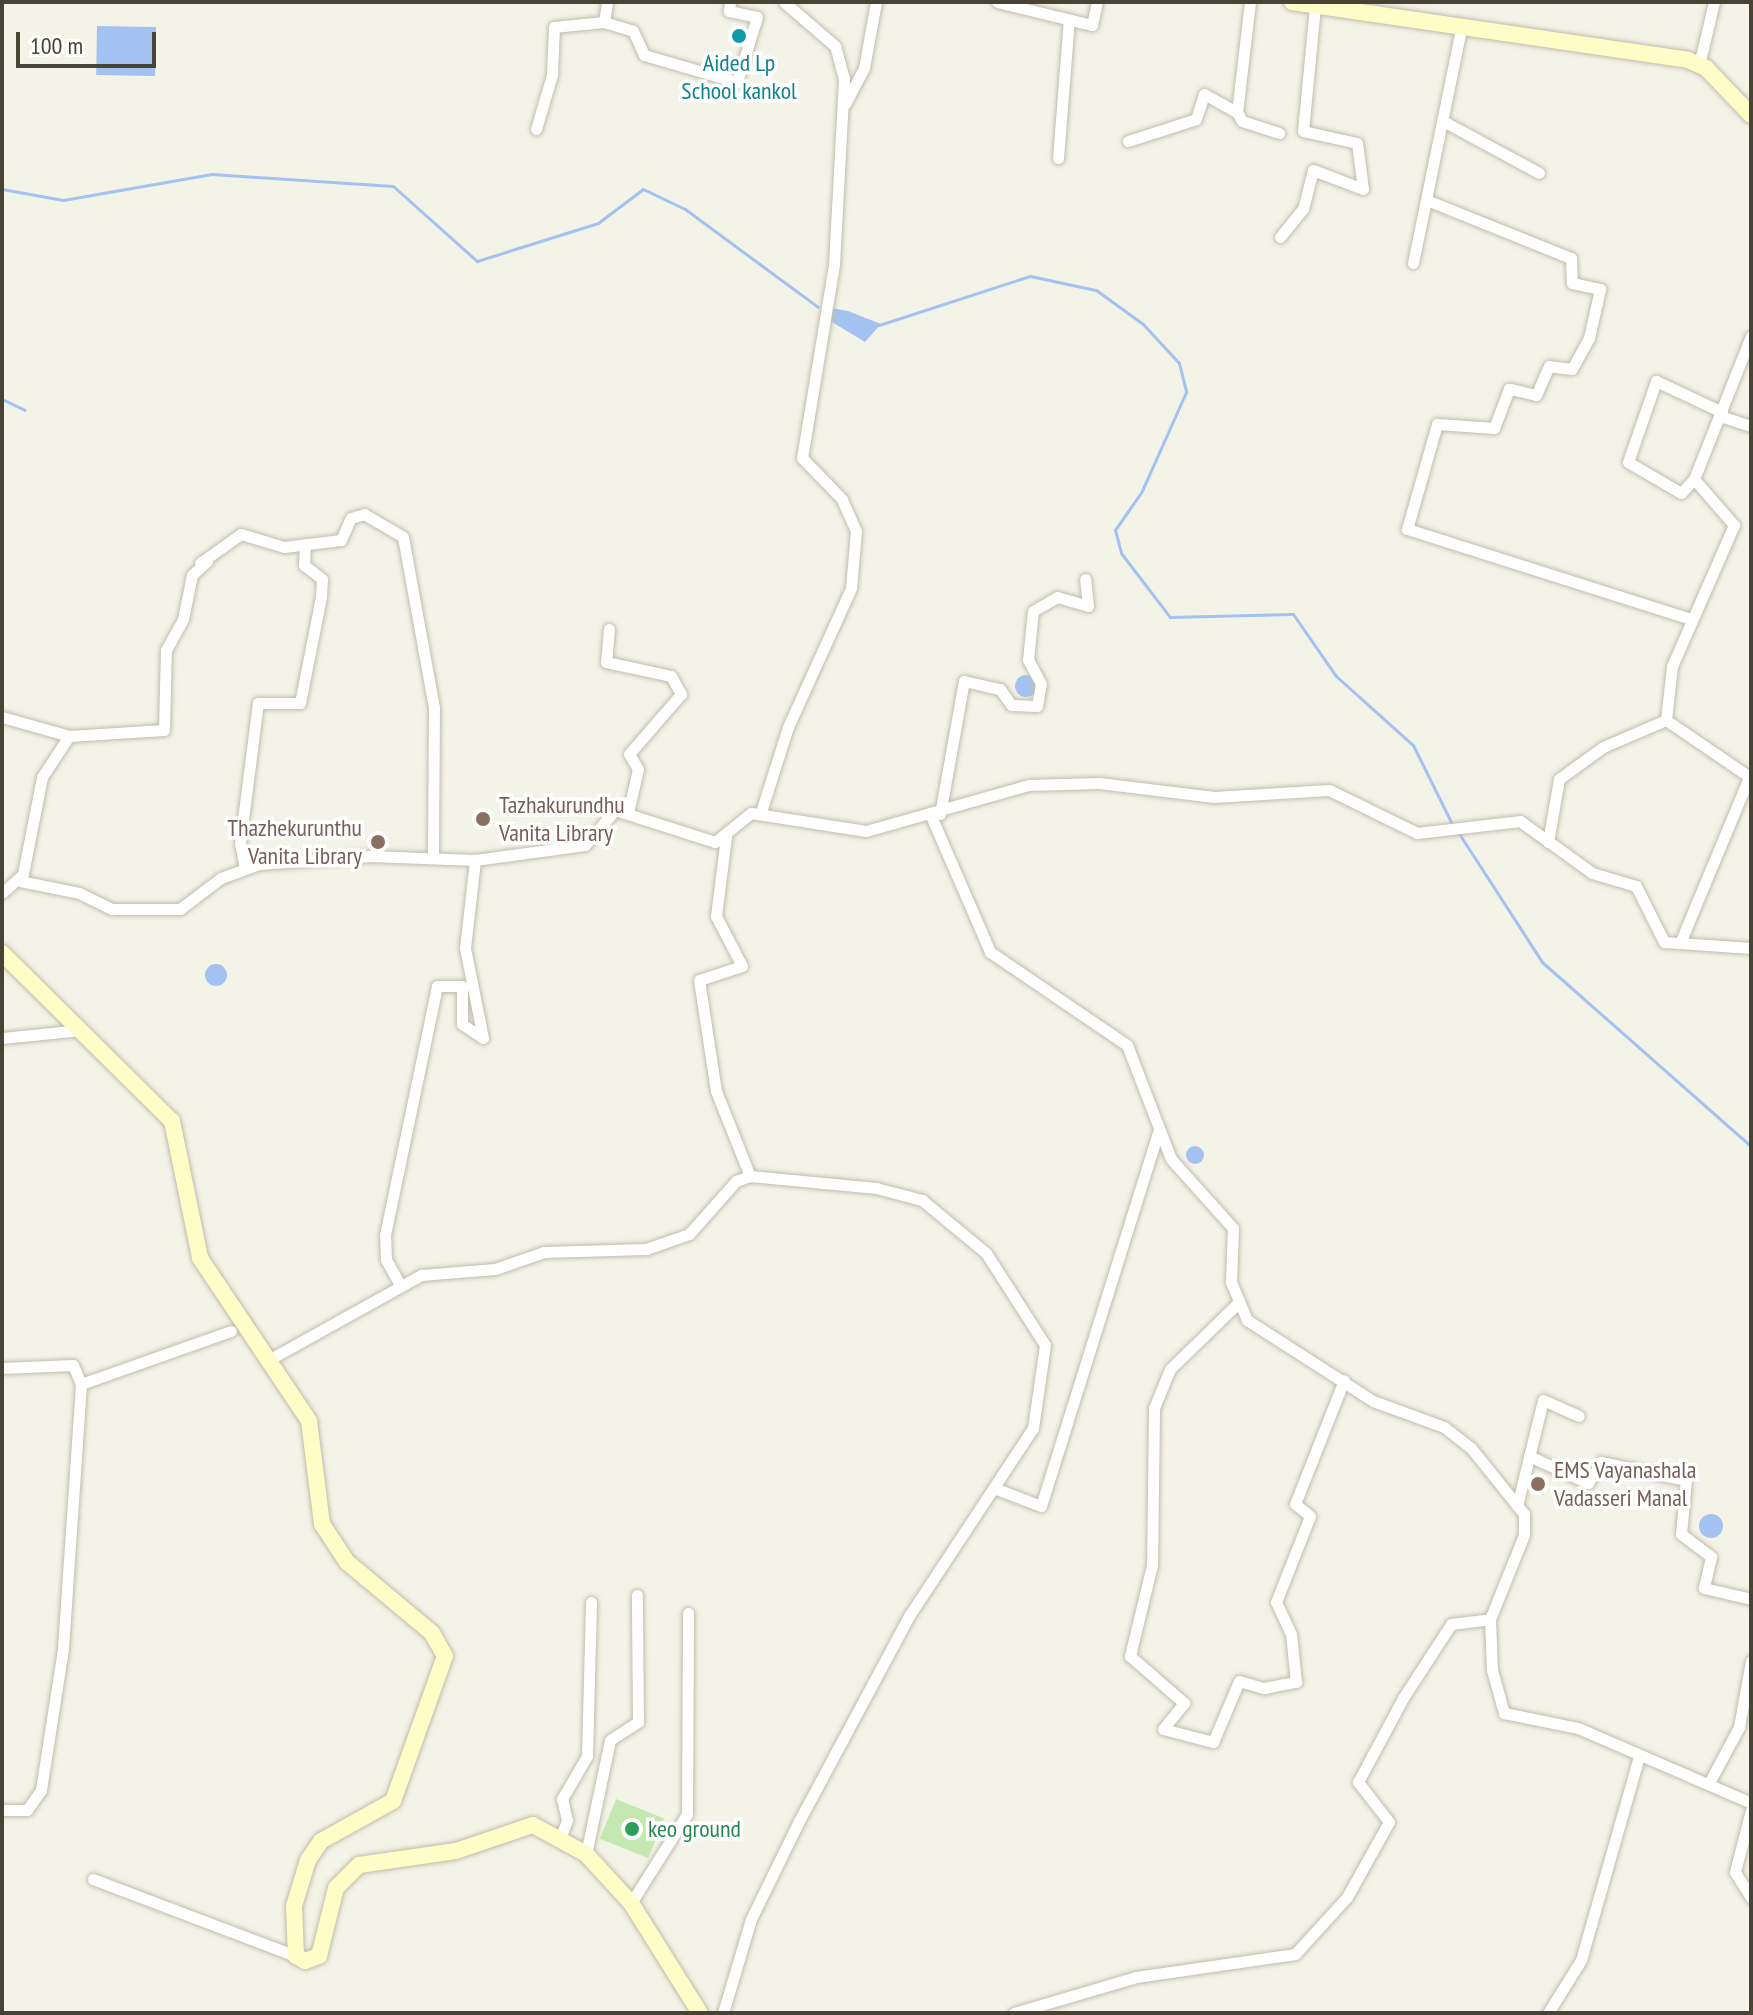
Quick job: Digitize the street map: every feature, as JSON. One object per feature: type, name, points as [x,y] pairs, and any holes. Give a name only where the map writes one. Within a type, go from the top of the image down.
[{"type":"main road","points":[[1304,4],[1462,25],[1699,65],[1751,115]]},
{"type":"main road","points":[[2,953],[172,1121],[200,1258],[272,1358],[316,1441],[317,1506],[329,1536],[347,1562],[432,1633],[445,1656],[393,1801],[321,1841],[308,1860],[294,1906],[296,1956],[319,1956],[336,1888],[373,1858],[456,1851],[518,1826],[561,1836],[586,1854],[631,1903],[700,2013]]},
{"type":"street","points":[[604,22],[607,2]]},
{"type":"street","points":[[20,881],[79,893],[112,909],[180,909],[245,868],[433,856],[475,860],[585,845],[604,816],[628,813],[695,838],[726,837],[761,812],[853,576],[856,531],[842,499],[802,458],[834,264],[842,110],[835,46],[784,2]]},
{"type":"street","points":[[842,110],[864,68],[876,2]]},
{"type":"street","points":[[997,2],[1092,25],[1097,2]]},
{"type":"street","points":[[1237,112],[1250,2]]},
{"type":"street","points":[[1699,65],[1714,2]]},
{"type":"street","points":[[1280,237],[1303,209],[1313,170],[1363,189],[1357,143],[1303,131],[1304,4]]},
{"type":"street","points":[[536,129],[552,75],[554,27],[604,22],[633,31],[644,55],[737,82],[757,17],[730,6]]},
{"type":"street","points":[[1058,158],[1069,19]]},
{"type":"street","points":[[1413,263],[1429,201],[1462,25]]},
{"type":"street","points":[[1128,141],[1196,119],[1204,94],[1237,112],[1242,121],[1279,133]]},
{"type":"street","points":[[1443,121],[1539,173]]},
{"type":"street","points":[[1429,201],[1571,258],[1572,283],[1600,289],[1589,338],[1572,369],[1549,366],[1536,395],[1509,389],[1494,428],[1437,424],[1407,529],[1691,619]]},
{"type":"street","points":[[1751,336],[1721,414],[1694,479],[1681,493],[1628,462],[1656,381],[1721,414],[1751,426]]},
{"type":"street","points":[[1666,720],[1672,666],[1734,525],[1694,479]]},
{"type":"street","points":[[2,717],[69,736],[164,730],[166,650],[200,563],[241,534],[267,545],[305,545],[341,540],[351,518],[364,514],[403,537],[434,707],[433,856]]},
{"type":"street","points":[[245,868],[240,843],[258,703],[300,703],[321,597],[322,579],[304,565],[305,545]]},
{"type":"street","points":[[200,563],[215,559]]},
{"type":"street","points":[[1085,579],[1088,606],[1057,597],[1033,611],[1028,660],[1041,684],[1037,706],[1011,705],[1000,689],[964,681],[936,815],[990,952],[1127,1045],[1158,1132],[1178,1171],[1233,1228],[1230,1270],[1247,1320],[1373,1401],[1444,1427],[1471,1448],[1527,1520],[1524,1535],[1490,1619],[1492,1670],[1504,1713],[1562,1723],[1751,1803]]},
{"type":"street","points":[[609,629],[606,662],[671,676],[681,694],[629,754],[638,769],[628,813]]},
{"type":"street","points":[[1666,720],[1750,778],[1680,943]]},
{"type":"street","points":[[1548,842],[1559,779],[1603,747],[1666,720]]},
{"type":"street","points":[[2,893],[20,881],[42,777],[69,736]]},
{"type":"street","points":[[761,812],[866,831],[936,815],[1029,785],[1099,783],[1214,797],[1329,790],[1417,833],[1520,821],[1592,873],[1636,886],[1664,942],[1751,948]]},
{"type":"street","points":[[726,837],[716,916],[742,966],[699,980],[716,1091],[750,1176]]},
{"type":"street","points":[[399,1283],[386,1260],[385,1235],[437,986],[462,986],[462,1024],[483,1038],[465,948],[475,860]]},
{"type":"street","points":[[2,1038],[83,1030]]},
{"type":"street","points":[[994,1488],[1041,1506],[1158,1132]]},
{"type":"street","points":[[272,1358],[399,1283],[495,1269],[544,1252],[646,1249],[689,1234],[736,1181],[750,1176],[876,1188],[922,1200],[986,1253],[1045,1345],[1046,1371],[1033,1428],[909,1616],[799,1821],[751,1919],[723,2013]]},
{"type":"street","points":[[1239,1302],[1170,1369],[1154,1408],[1152,1565],[1130,1656],[1184,1703],[1163,1729],[1213,1742],[1239,1681],[1264,1688],[1296,1682],[1291,1634],[1276,1602],[1310,1516],[1295,1504],[1344,1380]]},
{"type":"street","points":[[81,1384],[231,1331]]},
{"type":"street","points":[[2,1368],[73,1365],[81,1384],[63,1649],[41,1790],[27,1810],[2,1810]]},
{"type":"street","points":[[1517,1506],[1543,1400],[1579,1416]]},
{"type":"street","points":[[1529,1456],[1588,1483],[1601,1462],[1686,1480],[1681,1534],[1711,1557],[1704,1588],[1751,1599]]},
{"type":"street","points":[[586,1854],[610,1740],[638,1722],[637,1595]]},
{"type":"street","points":[[561,1836],[567,1820],[562,1799],[587,1756],[591,1602]]},
{"type":"street","points":[[631,1903],[687,1814],[688,1613]]},
{"type":"street","points":[[1014,2013],[1039,2009],[1136,1977],[1295,1954],[1347,1897],[1389,1822],[1358,1782],[1403,1698],[1451,1624],[1490,1619]]},
{"type":"street","points":[[1709,1783],[1739,1727],[1751,1661]]},
{"type":"street","points":[[1548,2013],[1581,1960],[1639,1756]]},
{"type":"street","points":[[1751,1810],[1735,1872],[1751,1898]]},
{"type":"street","points":[[93,1879],[296,1956]]},
{"type":"green space","name":"keo ground","points":[[616,1799],[664,1818],[648,1858],[600,1839]]},
{"type":"water","points":[[97,26],[156,27],[155,76],[96,75]]},
{"type":"water","points":[[831,308],[881,324],[865,342],[827,319]]},
{"type":"water","points":[[1026,675],[1034,678],[1037,686],[1034,694],[1026,697],[1018,694],[1015,686],[1018,678]]},
{"type":"water","points":[[216,964],[227,975],[216,986],[205,975]]},
{"type":"water","points":[[1191,1146],[1199,1146],[1204,1155],[1202,1162],[1191,1164],[1186,1159],[1186,1151]]},
{"type":"water","points":[[1711,1514],[1722,1521],[1723,1526],[1716,1537],[1711,1538],[1700,1531],[1699,1526],[1706,1515]]},
{"type":"waterway","points":[[2,189],[63,200],[212,174],[393,186],[477,261],[598,223],[643,189],[685,209],[818,307]]},
{"type":"waterway","points":[[879,325],[1030,276],[1096,290],[1143,324],[1179,363],[1186,392],[1142,491],[1115,530],[1121,553],[1170,617],[1293,614],[1336,676],[1413,745],[1453,826]]},
{"type":"waterway","points":[[2,399],[25,410]]},
{"type":"waterway","points":[[1458,832],[1542,962],[1751,1146]]},
{"type":"place","name":"Aided Lp School kankol","points":[[739,36]]},
{"type":"place","name":"Tazhakurundhu Vanita Library","points":[[483,819]]},
{"type":"place","name":"Thazhekurunthu Vanita Library","points":[[378,842]]},
{"type":"place","name":"EMS Vayanashala Vadasseri Manal","points":[[1538,1484]]},
{"type":"place","name":"keo ground","points":[[632,1829]]}]
